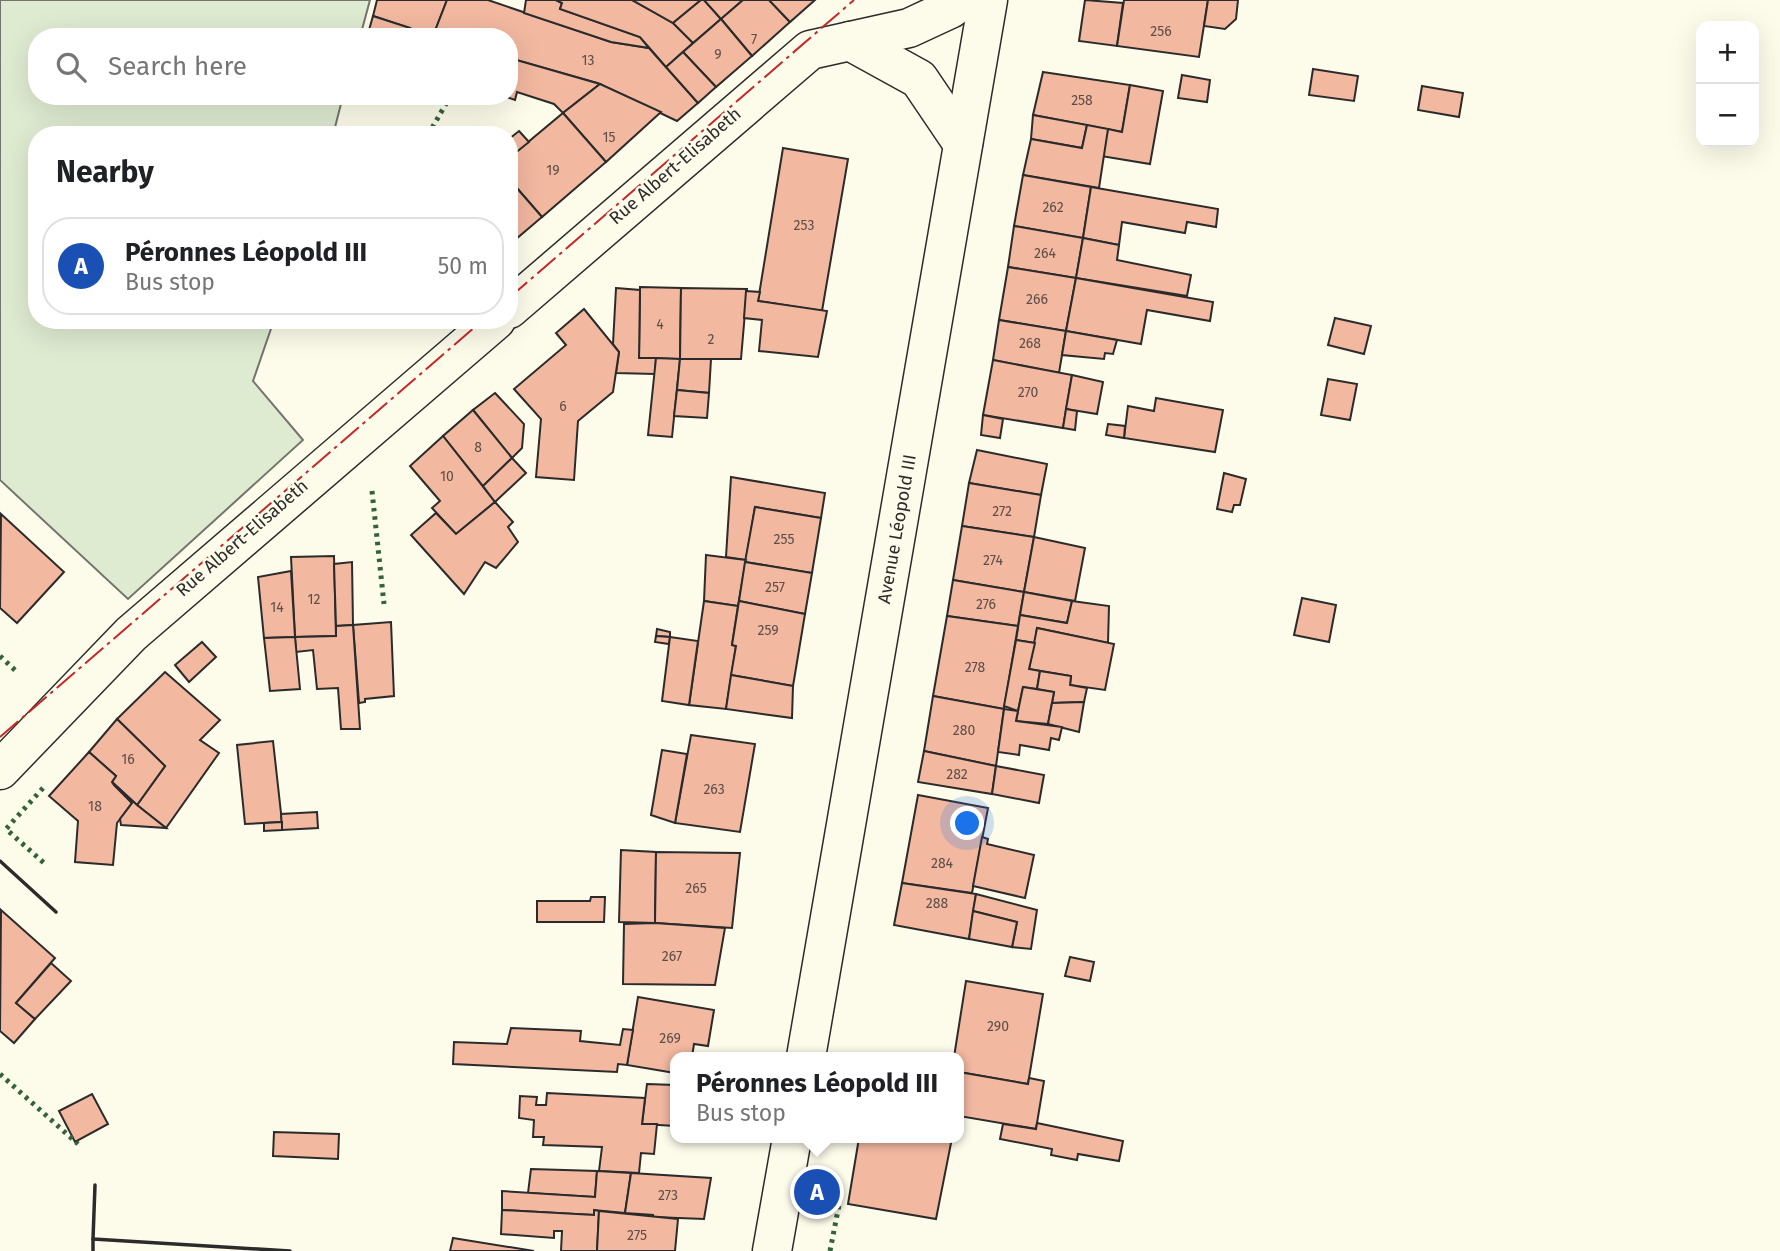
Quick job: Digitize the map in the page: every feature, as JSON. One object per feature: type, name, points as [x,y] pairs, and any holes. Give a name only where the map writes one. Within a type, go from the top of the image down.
[{"type":"street","name":"Rue Albert-Elisabeth","points":[[518,301],[810,50],[909,28],[950,9],[962,0]]},
{"type":"street","name":"Avenue Léopold III","points":[[807,1052],[988,0]]},
{"type":"street","points":[[850,41],[919,79],[963,144]]},
{"type":"street","name":"Rue Albert-Elisabeth","points":[[0,769],[131,634],[486,329]]},
{"type":"street","points":[[772,1251],[791,1143]]},
{"type":"green space","points":[[0,0],[370,0],[362,28],[28,28],[28,105],[341,105],[335,126],[28,126],[28,329],[271,329],[253,381],[303,440],[128,599],[0,480]]},
{"type":"building","points":[[377,0],[447,0],[436,28],[409,28],[373,16]]},
{"type":"building","points":[[447,0],[488,0],[611,42],[649,48],[698,103],[677,121],[597,83],[518,61],[518,28],[436,28]]},
{"type":"building","points":[[526,0],[556,0],[562,3],[560,9],[640,37],[649,48],[611,42],[524,13]]},
{"type":"building","points":[[556,0],[632,0],[673,23],[693,43],[666,67],[640,37],[560,9],[562,3]]},
{"type":"building","points":[[632,0],[701,0],[673,23]]},
{"type":"building","points":[[701,0],[721,19],[693,43],[673,23]]},
{"type":"building","points":[[704,0],[743,0],[721,19]]},
{"type":"building","points":[[743,0],[769,0],[790,22],[752,56],[721,19]]},
{"type":"building","points":[[769,0],[815,0],[790,22]]},
{"type":"building","points":[[1085,0],[1123,3],[1117,46],[1079,41]]},
{"type":"building","points":[[1124,0],[1208,0],[1199,57],[1117,46]]},
{"type":"building","points":[[1208,0],[1238,0],[1236,19],[1225,29],[1204,26]]},
{"type":"building","points":[[373,16],[410,28],[370,28]]},
{"type":"building","points":[[721,19],[752,56],[716,87],[683,52]]},
{"type":"building","points":[[683,52],[716,87],[698,103],[666,67]]},
{"type":"building","points":[[518,61],[600,84],[563,113],[554,104],[518,92]]},
{"type":"building","points":[[1313,69],[1358,76],[1354,101],[1309,95]]},
{"type":"building","points":[[1043,72],[1130,85],[1122,132],[1033,115]]},
{"type":"building","points":[[1182,75],[1210,80],[1207,102],[1178,98]]},
{"type":"building","points":[[600,84],[661,112],[606,162],[563,113]]},
{"type":"building","points":[[1130,85],[1163,91],[1150,164],[1101,156],[1108,129],[1122,132]]},
{"type":"building","points":[[1422,86],[1463,93],[1459,117],[1418,110]]},
{"type":"building","points":[[563,113],[606,162],[542,217],[518,189],[518,150]]},
{"type":"building","points":[[1033,115],[1087,125],[1082,148],[1031,139]]},
{"type":"building","points":[[1087,125],[1108,129],[1099,188],[1023,175],[1031,139],[1082,148]]},
{"type":"building","points":[[518,132],[529,142],[518,151]]},
{"type":"building","points":[[783,148],[848,159],[822,311],[758,301]]},
{"type":"building","points":[[1023,175],[1091,187],[1083,238],[1014,226]]},
{"type":"building","points":[[1091,187],[1218,209],[1216,227],[1187,222],[1185,233],[1122,222],[1119,245],[1083,238]]},
{"type":"building","points":[[518,189],[542,217],[518,237]]},
{"type":"building","points":[[1014,226],[1083,238],[1076,278],[1008,267]]},
{"type":"building","points":[[1083,238],[1119,245],[1117,260],[1191,275],[1187,296],[1076,278]]},
{"type":"building","points":[[1008,267],[1076,278],[1066,331],[999,320]]},
{"type":"building","points":[[1076,278],[1213,302],[1210,321],[1147,310],[1141,344],[1066,331]]},
{"type":"building","points":[[640,287],[681,288],[680,359],[639,358]]},
{"type":"building","points":[[616,288],[640,290],[639,358],[656,358],[655,374],[616,373],[619,352],[613,344]]},
{"type":"building","points":[[681,288],[747,289],[741,359],[680,359]]},
{"type":"building","points":[[746,291],[760,292],[758,301],[827,311],[818,357],[759,351],[762,320],[744,318]]},
{"type":"building","points":[[584,309],[619,352],[613,392],[578,421],[574,480],[536,477],[541,419],[514,389],[566,345],[556,333]]},
{"type":"building","points":[[1335,318],[1371,326],[1364,354],[1328,345]]},
{"type":"building","points":[[999,320],[1066,331],[1059,373],[993,360]]},
{"type":"building","points":[[1066,331],[1117,340],[1113,354],[1105,353],[1104,359],[1062,355]]},
{"type":"building","points":[[656,358],[680,359],[672,437],[648,435]]},
{"type":"building","points":[[680,359],[711,359],[709,393],[677,390]]},
{"type":"building","points":[[993,360],[1072,375],[1063,428],[983,415]]},
{"type":"building","points":[[1072,375],[1103,382],[1097,414],[1066,409]]},
{"type":"building","points":[[1328,379],[1357,384],[1350,420],[1321,415]]},
{"type":"building","points":[[677,390],[709,393],[707,418],[674,416]]},
{"type":"building","points":[[495,393],[524,424],[522,448],[512,458],[473,410]]},
{"type":"building","points":[[1156,398],[1223,410],[1215,452],[1124,438],[1128,406],[1154,411]]},
{"type":"building","points":[[1066,409],[1077,411],[1075,430],[1063,428]]},
{"type":"building","points":[[473,410],[512,458],[483,486],[443,436]]},
{"type":"building","points":[[983,415],[1003,419],[1000,438],[981,435]]},
{"type":"building","points":[[1108,424],[1125,426],[1124,438],[1106,435]]},
{"type":"building","points":[[443,436],[495,502],[456,534],[432,508],[440,501],[410,466]]},
{"type":"building","points":[[977,450],[1047,464],[1041,495],[969,483]]},
{"type":"building","points":[[512,458],[526,473],[495,502],[483,486]]},
{"type":"building","points":[[1224,473],[1246,479],[1240,505],[1234,505],[1232,512],[1217,509]]},
{"type":"building","points":[[731,477],[825,493],[821,518],[755,507],[746,560],[726,557]]},
{"type":"building","points":[[969,483],[1041,495],[1034,537],[962,526]]},
{"type":"building","points":[[495,502],[513,522],[508,527],[518,542],[496,568],[485,562],[464,594],[411,535],[436,513],[456,534]]},
{"type":"building","points":[[755,507],[821,518],[812,573],[745,562]]},
{"type":"building","points":[[1,514],[64,572],[17,623],[0,608]]},
{"type":"building","points":[[962,526],[1034,537],[1024,592],[953,580]]},
{"type":"building","points":[[1034,537],[1085,548],[1075,601],[1024,592]]},
{"type":"building","points":[[706,555],[746,560],[738,606],[704,601]]},
{"type":"building","points":[[334,556],[336,636],[295,637],[291,557]]},
{"type":"building","points":[[352,562],[353,625],[336,626],[334,564]]},
{"type":"building","points":[[745,562],[812,573],[805,614],[739,601]]},
{"type":"building","points":[[291,571],[295,637],[264,638],[258,577]]},
{"type":"building","points":[[953,580],[1024,592],[1018,626],[947,616]]},
{"type":"building","points":[[1024,592],[1072,601],[1067,623],[1020,615]]},
{"type":"building","points":[[1302,598],[1336,605],[1329,642],[1294,635]]},
{"type":"building","points":[[704,601],[738,606],[732,645],[736,646],[726,709],[689,705]]},
{"type":"building","points":[[739,601],[805,614],[793,686],[731,675],[736,646],[732,645]]},
{"type":"building","points":[[1072,601],[1109,606],[1108,643],[1037,628],[1035,643],[1016,640],[1020,615],[1067,623]]},
{"type":"building","points":[[947,616],[1018,626],[1004,709],[933,696]]},
{"type":"building","points":[[391,622],[394,696],[365,699],[365,702],[359,703],[353,625]]},
{"type":"building","points":[[353,625],[360,729],[341,729],[338,688],[317,689],[313,650],[296,652],[295,637],[336,636],[336,626]]},
{"type":"building","points":[[1037,628],[1114,644],[1105,690],[1070,685],[1071,676],[1029,669]]},
{"type":"building","points":[[657,629],[670,632],[670,637],[656,636]]},
{"type":"building","points":[[656,636],[670,637],[669,644],[655,642]]},
{"type":"building","points":[[295,637],[300,689],[270,691],[264,638]]},
{"type":"building","points":[[670,637],[698,641],[689,705],[662,701]]},
{"type":"building","points":[[1016,640],[1035,643],[1029,669],[1040,671],[1037,689],[1023,687],[1018,711],[1004,706]]},
{"type":"building","points":[[202,642],[216,657],[189,682],[175,665]]},
{"type":"building","points":[[1040,671],[1071,676],[1070,685],[1087,688],[1084,702],[1052,703],[1054,692],[1037,689]]},
{"type":"building","points":[[165,672],[220,720],[200,740],[219,753],[166,828],[137,805],[165,766],[117,719]]},
{"type":"building","points":[[731,675],[793,686],[792,718],[726,709]]},
{"type":"building","points":[[1023,687],[1054,692],[1048,724],[1016,721]]},
{"type":"building","points":[[933,696],[1004,709],[996,766],[924,751]]},
{"type":"building","points":[[1084,702],[1079,732],[1048,724],[1052,703]]},
{"type":"building","points":[[1004,709],[1018,711],[1016,721],[1062,727],[1059,740],[1051,738],[1049,750],[1020,745],[1019,755],[998,752]]},
{"type":"building","points":[[117,719],[165,766],[137,805],[112,782],[116,776],[89,752]]},
{"type":"building","points":[[691,735],[755,744],[740,832],[675,823]]},
{"type":"building","points":[[273,741],[282,822],[245,824],[237,745]]},
{"type":"building","points":[[662,750],[687,754],[675,823],[651,815]]},
{"type":"building","points":[[924,751],[996,766],[992,794],[918,782]]},
{"type":"building","points":[[89,752],[116,776],[112,782],[132,803],[117,823],[113,865],[75,862],[78,821],[49,796]]},
{"type":"building","points":[[996,766],[1044,775],[1039,803],[992,794]]},
{"type":"building","points":[[112,782],[166,828],[121,825],[120,819],[132,803]]},
{"type":"building","points":[[918,795],[988,808],[972,893],[902,883]]},
{"type":"building","points":[[317,812],[318,828],[282,830],[281,814]]},
{"type":"building","points":[[282,822],[282,830],[264,831],[264,823]]},
{"type":"building","points":[[982,837],[988,839],[987,844],[1034,855],[1025,898],[973,886]]},
{"type":"building","points":[[621,850],[656,852],[655,923],[619,922]]},
{"type":"building","points":[[656,852],[740,853],[732,928],[655,923]]},
{"type":"building","points":[[902,883],[976,894],[969,939],[894,925]]},
{"type":"building","points":[[976,894],[1037,910],[1031,949],[1012,947],[1017,922],[973,911]]},
{"type":"building","points":[[591,897],[605,897],[604,922],[537,922],[537,901],[590,901]]},
{"type":"building","points":[[1,910],[55,958],[16,1003],[35,1019],[14,1043],[0,1031]]},
{"type":"building","points":[[973,911],[1017,922],[1012,947],[969,939]]},
{"type":"building","points":[[655,923],[725,928],[715,985],[623,984],[624,924]]},
{"type":"building","points":[[1070,957],[1094,962],[1090,981],[1065,976]]},
{"type":"building","points":[[51,963],[71,981],[35,1019],[16,1003]]},
{"type":"building","points":[[966,981],[1043,994],[1028,1084],[964,1073],[964,1052],[955,1052]]},
{"type":"building","points":[[638,997],[714,1010],[708,1046],[694,1044],[693,1052],[670,1052],[670,1072],[627,1065]]},
{"type":"building","points":[[511,1028],[581,1031],[580,1041],[620,1045],[623,1029],[633,1030],[627,1065],[618,1064],[617,1072],[453,1064],[454,1042],[507,1044]]},
{"type":"building","points":[[964,1073],[1028,1084],[1029,1078],[1044,1081],[1036,1129],[964,1117]]},
{"type":"building","points":[[647,1084],[670,1085],[670,1126],[642,1124]]},
{"type":"building","points":[[547,1093],[645,1098],[642,1124],[657,1124],[654,1154],[641,1153],[639,1173],[599,1171],[602,1147],[543,1145],[544,1137],[533,1137],[534,1120],[519,1118],[520,1096],[537,1097],[536,1105],[546,1105]]},
{"type":"building","points":[[92,1094],[108,1124],[75,1142],[59,1111]]},
{"type":"building","points":[[1037,1123],[1123,1141],[1119,1161],[1078,1154],[1077,1160],[1051,1155],[1052,1149],[1000,1139],[1003,1124],[1036,1129]]},
{"type":"building","points":[[274,1132],[339,1134],[338,1159],[273,1156]]},
{"type":"building","points":[[858,1143],[951,1143],[936,1219],[848,1204]]},
{"type":"building","points":[[531,1169],[597,1171],[595,1197],[528,1193]]},
{"type":"building","points":[[597,1171],[631,1173],[625,1213],[594,1210],[594,1215],[502,1210],[502,1191],[595,1197]]},
{"type":"building","points":[[631,1173],[711,1178],[704,1219],[625,1213]]},
{"type":"building","points":[[502,1210],[594,1215],[594,1210],[599,1211],[597,1251],[561,1251],[562,1231],[554,1231],[554,1238],[501,1234]]},
{"type":"building","points":[[599,1211],[678,1219],[675,1251],[597,1251]]},
{"type":"building","points":[[453,1238],[534,1251],[450,1251]]},
{"type":"hedge","points":[[433,126],[445,105]]},
{"type":"hedge","points":[[372,491],[384,604]]},
{"type":"hedge","points":[[0,656],[18,673]]},
{"type":"hedge","points":[[43,788],[6,829],[44,863]]},
{"type":"hedge","points":[[0,1074],[78,1144]]},
{"type":"hedge","points":[[830,1251],[840,1200]]},
{"type":"wall","points":[[0,861],[56,912]]},
{"type":"wall","points":[[95,1185],[93,1239],[290,1251]]},
{"type":"wall","points":[[93,1239],[93,1251]]},
{"type":"power","points":[[518,290],[854,0]]},
{"type":"power","points":[[0,737],[473,329]]},
{"type":"place","name":"Péronnes Léopold III","points":[[817,1192]]}]
